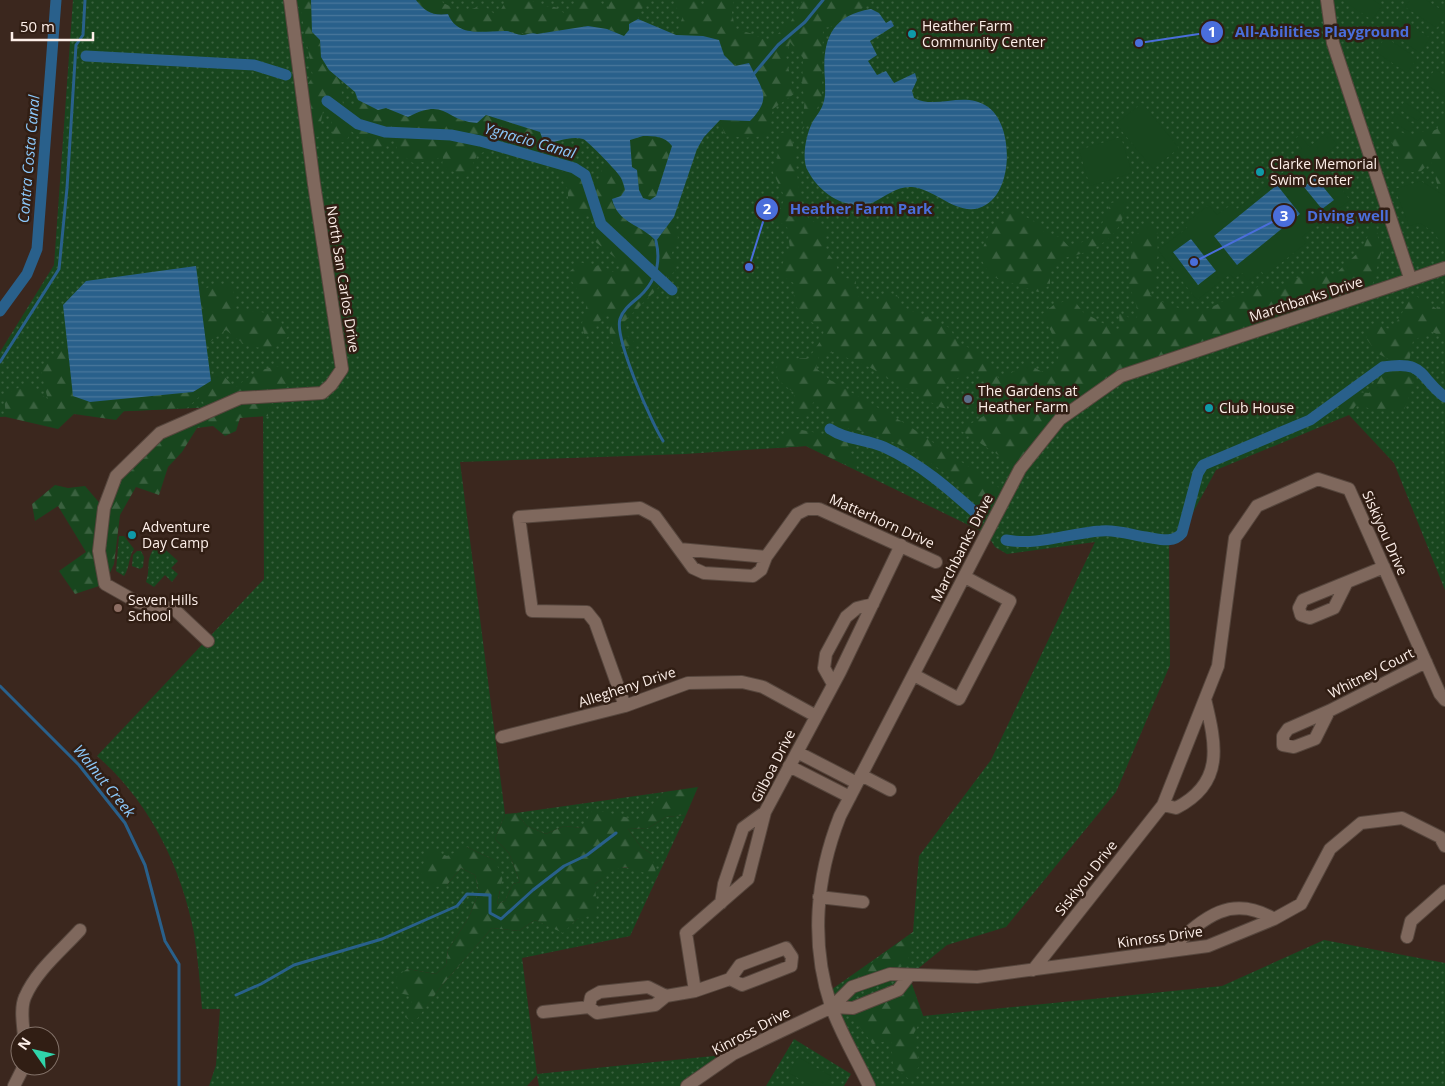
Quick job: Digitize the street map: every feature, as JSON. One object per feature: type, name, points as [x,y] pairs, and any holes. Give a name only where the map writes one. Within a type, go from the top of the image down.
[{"type":"street","name":"North San Carlos Drive","points":[[208,642],[174,609],[137,602],[105,584],[99,551],[104,508],[116,476],[160,434],[240,398],[322,392],[332,386],[342,369],[314,184],[290,0]]},
{"type":"street","points":[[1327,0],[1333,43],[1410,278]]},
{"type":"street","name":"Marchbanks Drive","points":[[869,1086],[832,1008],[822,966],[817,930],[823,866],[832,835],[859,779],[1007,493],[1026,462],[1060,419],[1121,376],[1370,294],[1410,278],[1445,268]]},
{"type":"street","name":"Siskiyou Drive","points":[[1033,970],[1164,805],[1218,666],[1235,538],[1257,506],[1318,479],[1349,489],[1440,694],[1445,700]]},
{"type":"street","name":"Matterhorn Drive","points":[[621,707],[595,622],[590,616],[583,610],[532,611],[519,517],[640,508],[655,516],[693,568],[704,573],[753,576],[761,570],[766,557],[797,514],[813,508],[936,562]]},
{"type":"street","name":"Gilboa Drive","points":[[695,991],[686,933],[748,879],[765,812],[833,684],[901,545]]},
{"type":"street","points":[[679,549],[766,557]]},
{"type":"street","points":[[1346,584],[1384,567]]},
{"type":"street","points":[[914,675],[959,700],[1010,602],[965,577]]},
{"type":"street","points":[[833,684],[824,668],[826,654],[846,617],[857,608],[873,604]]},
{"type":"street","name":"Whitney Court","points":[[1329,711],[1426,662]]},
{"type":"street","name":"Allegheny Drive","points":[[502,737],[528,732],[621,707],[688,683],[742,682],[763,687],[816,716]]},
{"type":"street","points":[[1164,805],[1176,808],[1193,800],[1208,780],[1215,743],[1205,699]]},
{"type":"street","points":[[797,752],[859,779],[890,790]]},
{"type":"street","points":[[789,766],[850,797]]},
{"type":"street","points":[[721,903],[724,884],[743,828],[765,812]]},
{"type":"street","name":"Kinross Drive","points":[[687,1086],[733,1054],[832,1008],[852,987],[890,974],[977,977],[1208,946],[1274,919],[1301,904],[1330,848],[1361,823],[1402,818],[1440,837],[1445,846]]},
{"type":"street","points":[[1407,937],[1411,921],[1445,892]]},
{"type":"street","points":[[819,897],[863,902]]},
{"type":"street","points":[[1169,950],[1214,914],[1230,908],[1248,907],[1261,911],[1274,919]]},
{"type":"street","points":[[23,1026],[25,998],[38,977],[80,930]]},
{"type":"street","name":"Kinross Drive","points":[[832,1008],[853,1008],[898,990],[909,976]]},
{"type":"street","points":[[543,1012],[589,1007],[598,1014],[655,1005],[666,996],[695,991],[730,979]]},
{"type":"street","points":[[589,1007],[592,997],[600,992],[648,987],[666,996]]},
{"type":"green space","points":[[73,0],[1445,0],[1445,268],[1442,269],[1445,275],[1445,590],[1394,463],[1349,415],[1216,470],[1176,544],[1169,544],[1170,665],[1116,792],[1006,927],[947,945],[909,976],[923,1016],[1222,986],[1324,940],[1445,963],[1445,1086],[869,1086],[828,992],[913,932],[919,856],[991,760],[1095,542],[1007,554],[995,547],[987,534],[806,446],[685,454],[460,462],[505,814],[495,839],[509,853],[520,882],[513,884],[505,901],[497,904],[500,891],[494,860],[467,847],[446,886],[461,868],[475,875],[479,892],[469,917],[448,950],[446,965],[436,974],[407,969],[414,995],[414,1022],[443,984],[492,928],[519,931],[535,920],[563,932],[577,919],[595,884],[614,868],[631,868],[652,854],[641,847],[628,829],[648,828],[666,817],[686,815],[630,936],[522,958],[537,1074],[733,1054],[687,1086],[539,1086],[537,1075],[527,1086],[209,1086],[216,1065],[220,1009],[202,1009],[194,933],[181,883],[160,836],[147,814],[116,774],[97,756],[264,579],[263,405],[0,417],[0,352],[54,265]]},
{"type":"green space","points":[[299,0],[311,0],[313,31],[320,40],[321,57],[329,70],[340,77],[343,105],[359,106],[358,100],[378,110],[386,108],[408,117],[422,111],[436,110],[446,110],[451,115],[486,115],[540,132],[544,143],[526,147],[501,139],[491,149],[477,155],[467,177],[442,167],[443,156],[432,161],[413,163],[397,151],[396,135],[379,151],[351,131],[346,142],[334,143],[331,117],[323,111],[318,137],[308,132],[303,90],[313,77]]},
{"type":"green space","points":[[416,0],[442,0],[443,3],[463,10],[472,9],[482,4],[497,16],[506,1],[531,0],[540,6],[555,7],[567,15],[576,0],[598,0],[608,9],[609,1],[611,0],[646,0],[638,19],[629,24],[629,31],[624,36],[599,28],[537,34],[465,30],[458,27],[448,14],[430,12],[423,8]]},
{"type":"green space","points":[[675,0],[698,0],[704,7],[710,0],[734,0],[732,12],[735,29],[753,34],[769,42],[790,23],[803,0],[874,0],[837,26],[823,28],[822,98],[815,113],[802,130],[805,97],[802,89],[803,58],[790,42],[786,57],[794,94],[773,109],[768,134],[747,138],[725,135],[720,120],[741,121],[764,100],[749,64],[735,66],[724,55],[722,46],[676,35],[683,16],[674,5]]},
{"type":"green space","points":[[1342,0],[1373,0],[1382,6],[1372,20]]},
{"type":"green space","points":[[1410,0],[1426,0],[1445,12],[1437,28],[1405,7]]},
{"type":"green space","points":[[1399,17],[1430,38],[1420,53],[1389,32]]},
{"type":"green space","points":[[1385,37],[1417,58],[1407,73],[1376,52]]},
{"type":"green space","points":[[1435,69],[1445,76],[1445,97],[1425,84]]},
{"type":"green space","points":[[1404,102],[1423,114],[1418,121],[1399,109]]},
{"type":"green space","points":[[1142,103],[1179,148],[1153,169],[1116,124]]},
{"type":"green space","points":[[1396,113],[1415,125],[1410,132],[1391,121]]},
{"type":"green space","points":[[1445,113],[1445,196],[1440,194],[1431,162],[1420,172],[1404,172],[1387,131],[1393,128],[1411,137],[1418,130],[1428,133],[1437,129]]},
{"type":"green space","points":[[791,131],[800,195],[796,209],[826,230],[825,250],[836,263],[839,276],[856,281],[856,295],[867,301],[878,301],[886,292],[897,295],[901,306],[950,328],[958,344],[972,349],[983,357],[1000,380],[1027,363],[1042,372],[1057,364],[1060,349],[1042,314],[1055,304],[1073,299],[1083,312],[1120,333],[1119,313],[1135,320],[1139,313],[1129,285],[1132,239],[1147,225],[1157,229],[1158,254],[1150,295],[1186,310],[1209,308],[1231,297],[1254,289],[1265,282],[1275,293],[1289,282],[1301,277],[1308,275],[1333,276],[1364,247],[1374,216],[1381,253],[1370,294],[1121,376],[1060,419],[1020,469],[960,430],[999,407],[976,368],[937,390],[948,409],[939,407],[869,367],[833,352],[819,356],[816,368],[830,380],[906,424],[1007,493],[993,520],[963,488],[928,461],[890,440],[869,433],[848,428],[847,442],[858,471],[806,446],[775,448],[791,428],[823,434],[840,425],[815,400],[804,417],[794,417],[794,393],[778,380],[776,368],[782,359],[809,358],[823,337],[824,327],[809,321],[799,312],[794,300],[795,284],[778,273],[790,248],[787,227],[775,219],[785,198],[772,170],[777,159],[781,133]]},
{"type":"green space","points":[[1328,132],[1337,145],[1318,160],[1350,200],[1302,237],[1306,243],[1265,276],[1261,271],[1248,281],[1242,273],[1234,279],[1230,274],[1197,300],[1158,250],[1187,228],[1184,224],[1209,205],[1217,215],[1232,204],[1237,209],[1303,157],[1299,151],[1302,149],[1295,139],[1300,135],[1309,147]]},
{"type":"green space","points":[[643,136],[666,140],[672,145],[656,196],[650,200],[643,198],[639,190],[637,170],[632,167],[630,140]]},
{"type":"green space","points":[[1121,137],[1132,173],[1090,186],[1079,150]]},
{"type":"green space","points":[[605,162],[621,176],[625,190],[621,196],[627,222],[645,230],[656,241],[674,217],[678,238],[672,253],[676,270],[624,322],[624,333],[635,343],[622,352],[617,352],[610,337],[609,314],[596,324],[585,339],[582,323],[587,304],[567,274],[580,262],[595,267],[600,264],[613,272],[622,268],[618,260],[592,239],[596,227],[589,210],[583,216],[568,203],[568,190],[558,173],[580,165],[591,175],[595,187]]},
{"type":"green space","points":[[1421,181],[1445,196],[1445,245],[1441,249],[1436,234],[1420,223],[1409,226],[1395,189]]},
{"type":"green space","points":[[1126,199],[1122,220],[1110,237],[1096,248],[1087,252],[1061,258],[1050,271],[1050,285],[1038,292],[991,276],[979,256],[992,228],[1008,208],[1034,221],[1046,234],[1060,237],[1070,248],[1092,236],[1104,220],[1111,203]]},
{"type":"green space","points":[[217,283],[233,287],[236,310],[261,312],[274,316],[285,327],[289,336],[272,350],[245,345],[226,330],[206,345],[199,292]]},
{"type":"green space","points":[[1413,294],[1437,309],[1445,303],[1445,339],[1431,331],[1413,341],[1409,362],[1414,384],[1404,410],[1376,410],[1356,405],[1349,415],[1331,399],[1341,391],[1369,393],[1392,361],[1377,353],[1366,338],[1374,324],[1392,330]]},
{"type":"green space","points":[[67,344],[73,395],[193,392],[221,373],[235,388],[257,373],[268,368],[282,366],[294,377],[286,388],[270,396],[268,416],[240,418],[236,431],[225,436],[213,426],[197,428],[182,452],[168,467],[159,495],[136,487],[120,515],[114,564],[105,584],[75,594],[59,571],[86,552],[58,506],[35,521],[32,504],[55,485],[68,488],[85,486],[103,507],[116,476],[160,433],[210,411],[199,397],[187,408],[124,411],[116,420],[74,414],[58,429],[6,417],[4,395],[28,383],[48,400],[40,367]]},
{"type":"green space","points":[[119,536],[124,536],[134,549],[124,576],[116,571]]},
{"type":"green space","points":[[158,543],[178,561],[171,568],[178,574],[172,582],[165,575],[154,587],[146,582],[149,559]]},
{"type":"green space","points":[[137,551],[141,551],[144,557],[143,567],[140,569],[132,566],[133,555]]},
{"type":"green space","points":[[698,787],[686,815],[666,817],[648,828],[628,829],[641,847],[652,854],[657,878],[638,870],[624,867],[612,872],[595,884],[597,914],[577,919],[563,933],[535,920],[519,931],[492,928],[443,984],[414,1023],[405,1017],[414,996],[398,993],[396,977],[407,969],[436,974],[446,965],[448,950],[469,917],[479,892],[475,875],[461,868],[446,886],[432,887],[420,872],[429,849],[447,856],[467,847],[494,860],[503,876],[497,904],[505,901],[513,884],[520,882],[509,853],[495,839],[505,814],[516,813],[527,826],[546,834],[564,826],[582,828],[593,809],[637,820],[664,792]]},
{"type":"green space","points":[[664,792],[637,821],[617,817],[582,828],[564,826],[546,834],[527,826],[516,813]]},
{"type":"green space","points":[[913,932],[908,962],[890,974],[852,987],[847,981]]},
{"type":"green space","points":[[909,976],[923,1016],[913,1035],[920,1065],[910,1080],[893,1066],[891,1040],[873,1044],[857,1024],[853,1008],[898,990]]},
{"type":"green space","points":[[794,1039],[851,1074],[844,1086],[766,1086]]},
{"type":"green space","points":[[798,1057],[831,1076],[825,1086],[812,1086],[789,1073]]},
{"type":"water","points":[[311,0],[416,0],[423,8],[430,12],[448,14],[458,27],[466,30],[473,32],[507,31],[518,35],[588,26],[607,29],[624,36],[629,30],[629,24],[638,19],[676,35],[703,36],[719,40],[724,55],[735,66],[749,63],[761,87],[763,99],[757,113],[750,121],[720,120],[704,137],[697,149],[674,217],[656,241],[619,214],[612,199],[621,196],[625,190],[621,178],[603,157],[583,139],[574,138],[544,143],[540,132],[486,115],[477,123],[431,109],[408,117],[386,108],[378,110],[358,100],[355,92],[329,70],[321,57],[320,40],[312,32]],"holes":[[[643,136],[663,138],[672,146],[656,196],[650,200],[643,198],[639,190],[637,170],[632,167],[630,140]]]},
{"type":"water","points":[[871,9],[879,13],[886,23],[891,20],[894,26],[870,41],[877,55],[868,61],[877,75],[886,71],[894,83],[915,73],[917,80],[912,91],[914,98],[932,102],[970,100],[988,107],[997,116],[1003,129],[1007,161],[999,191],[991,202],[979,208],[962,208],[929,192],[907,187],[874,202],[854,205],[835,199],[819,187],[808,171],[805,161],[805,147],[810,128],[825,98],[824,68],[827,44],[837,25],[845,18]]},
{"type":"water","points":[[1315,177],[1334,200],[1322,209],[1304,187]]},
{"type":"water","points":[[1277,185],[1300,214],[1237,265],[1214,236]]},
{"type":"water","points":[[1191,239],[1216,271],[1198,285],[1173,252]]},
{"type":"water","points":[[196,266],[211,381],[193,392],[90,402],[73,396],[63,305],[86,281]]},
{"type":"waterway","name":"Contra Costa Canal","points":[[0,311],[27,274],[37,249],[56,0]]},
{"type":"waterway","points":[[0,362],[59,269],[67,188],[76,45],[83,35],[85,0]]},
{"type":"waterway","points":[[752,76],[778,45],[805,22],[823,0]]},
{"type":"waterway","name":"Ygnacio Canal","points":[[86,56],[254,65],[286,75]]},
{"type":"waterway","name":"Ygnacio Canal","points":[[327,101],[358,124],[385,132],[451,135],[480,141],[574,168],[585,175],[601,224],[672,290]]},
{"type":"waterway","points":[[656,241],[658,256],[656,271],[650,284],[623,312],[620,319],[620,329],[635,381],[663,441]]},
{"type":"waterway","name":"Ygnacio Canal","points":[[1006,540],[1042,540],[1106,531],[1118,531],[1161,540],[1174,539],[1182,533],[1198,473],[1203,465],[1310,420],[1383,367],[1397,365],[1414,368],[1445,397]]},
{"type":"waterway","name":"Ygnacio Canal","points":[[830,429],[836,433],[884,447],[910,461],[945,486],[978,515]]},
{"type":"waterway","name":"Walnut Creek","points":[[0,686],[79,765],[125,823],[145,865],[165,941],[179,964],[179,1086]]},
{"type":"waterway","points":[[236,995],[261,984],[294,965],[382,939],[457,906],[467,894],[490,895],[490,913],[501,919],[533,890],[564,866],[587,855],[616,833]]},
{"type":"place","name":"Heather Farm Community Center","points":[[912,34]]},
{"type":"place","name":"All-Abilities Playground","points":[[1139,43]]},
{"type":"place","name":"Clarke Memorial Swim Center","points":[[1260,172]]},
{"type":"place","name":"Diving well","points":[[1194,262]]},
{"type":"place","name":"Heather Farm Park","points":[[749,267]]},
{"type":"place","name":"The Gardens at Heather Farm","points":[[968,399]]},
{"type":"place","name":"Club House","points":[[1209,408]]},
{"type":"place","name":"Adventure Day Camp","points":[[132,535]]},
{"type":"place","name":"Seven Hills School","points":[[118,608]]}]
